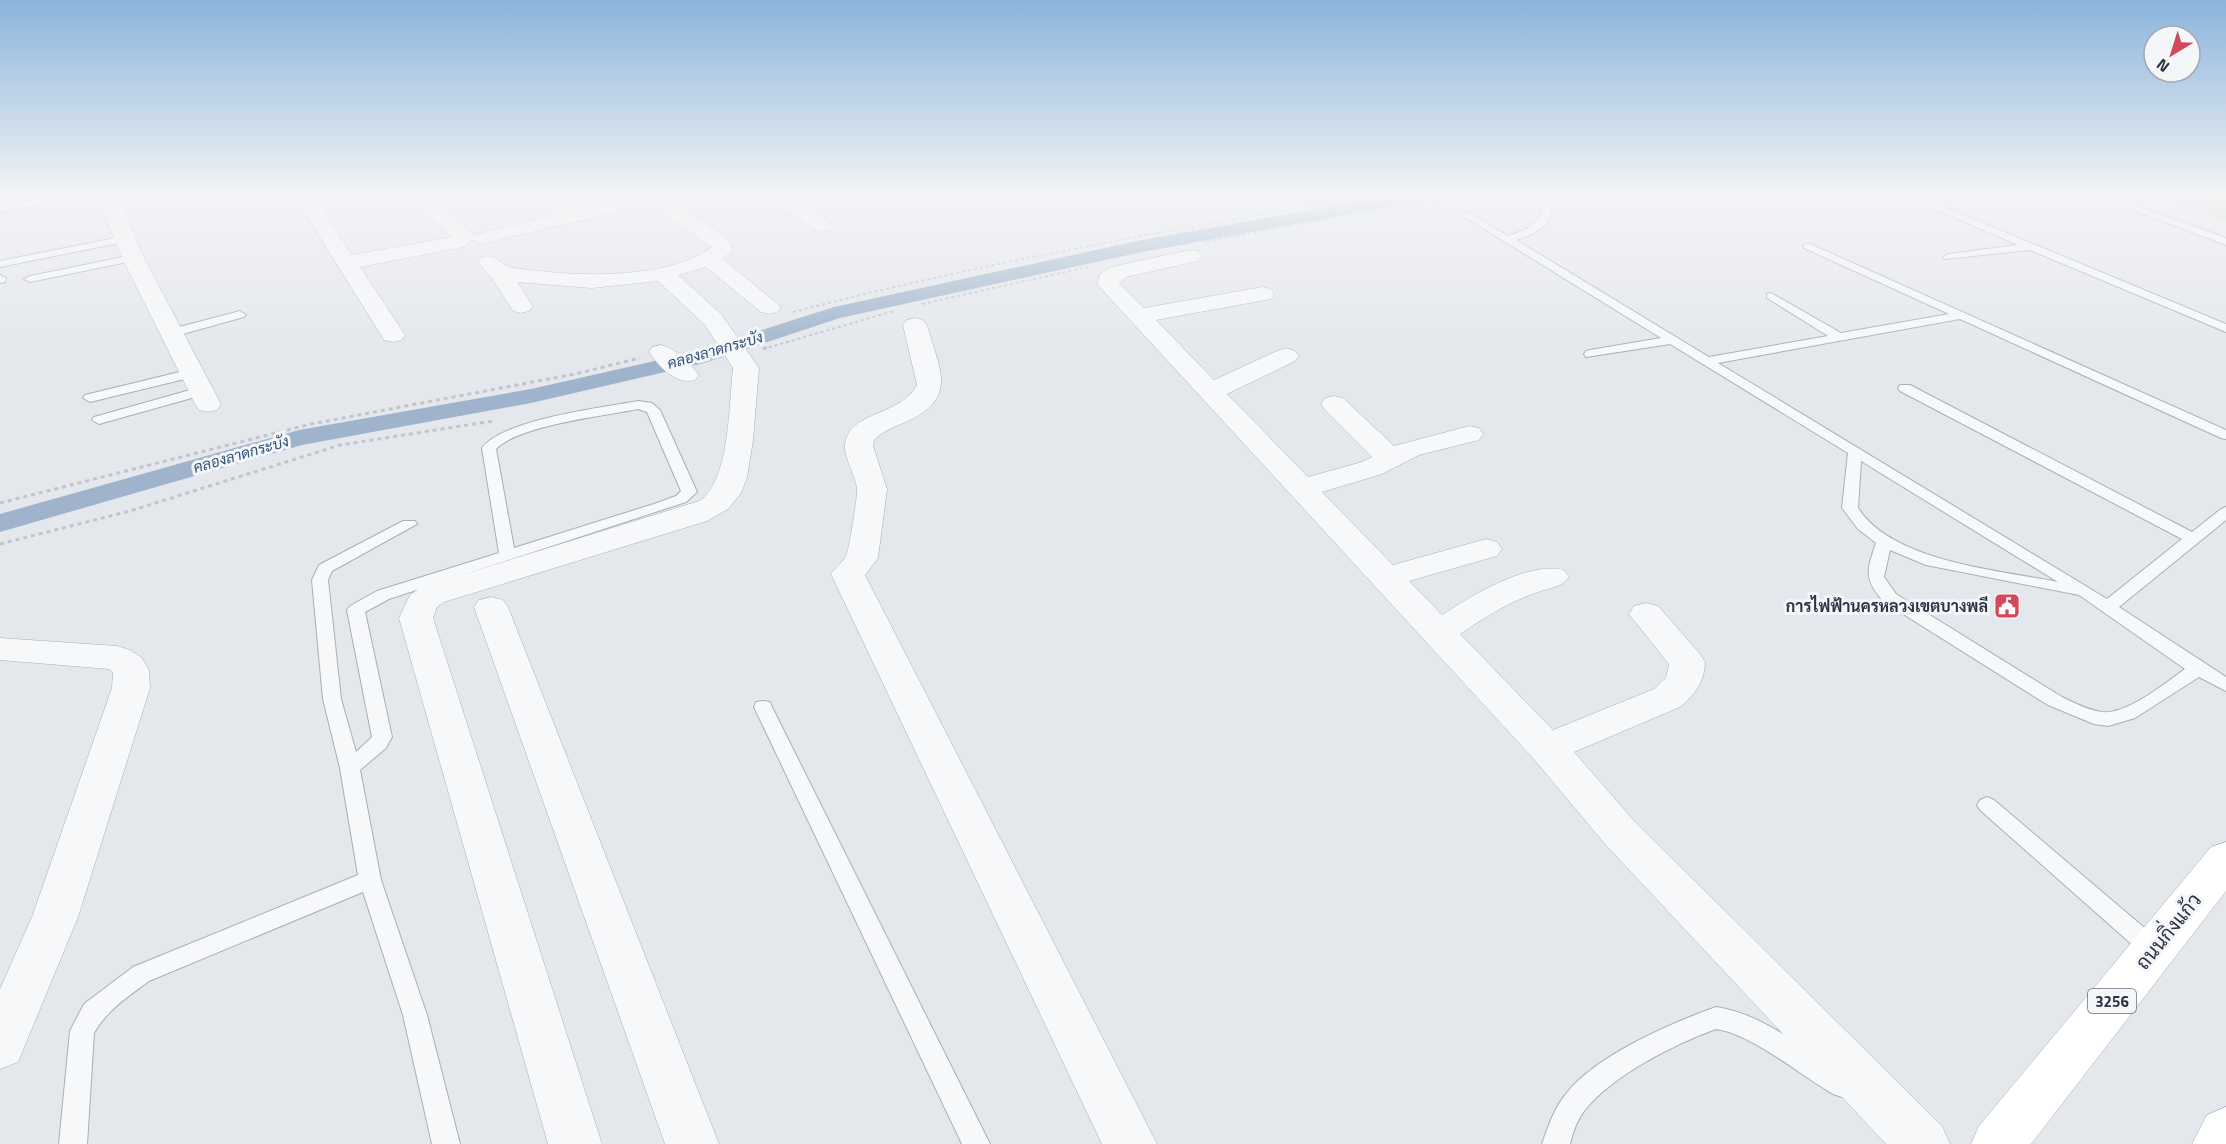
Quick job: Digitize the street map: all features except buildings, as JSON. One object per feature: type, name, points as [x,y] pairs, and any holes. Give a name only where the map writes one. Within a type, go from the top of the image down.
[{"type":"main road","name":"ถนนกิ่งแก้ว","points":[[1998,1144],[2226,859]]},
{"type":"main road","points":[[2219,1144],[2226,1133]]},
{"type":"street","points":[[335,247],[393,335]]},
{"type":"street","points":[[345,263],[429,247]]},
{"type":"street","points":[[476,247],[500,273],[521,306]]},
{"type":"street","points":[[500,273],[557,281],[599,282],[664,274],[708,258],[722,247]]},
{"type":"street","points":[[129,249],[200,389]]},
{"type":"street","points":[[1190,256],[1119,272],[1108,279],[1108,284],[1547,748],[1620,833],[1923,1144]]},
{"type":"street","points":[[708,258],[778,310]]},
{"type":"street","points":[[575,1144],[416,618],[422,602],[432,595],[696,514],[717,503],[732,479],[743,416],[742,391],[747,369],[713,319],[664,274]]},
{"type":"street","points":[[1140,316],[1263,294]]},
{"type":"street","points":[[915,325],[930,385],[929,391],[919,404],[869,430],[860,438],[859,446],[872,489],[862,558],[848,574],[1130,1144]]},
{"type":"street","points":[[662,353],[685,373]]},
{"type":"street","points":[[1211,391],[1286,356]]},
{"type":"street","points":[[1334,404],[1390,458]]},
{"type":"street","points":[[1302,488],[1372,468],[1390,458],[1427,444],[1469,434]]},
{"type":"street","points":[[1386,577],[1486,549]]},
{"type":"street","points":[[1439,633],[1484,602],[1506,591],[1552,577]]},
{"type":"street","points":[[490,608],[692,1144]]},
{"type":"street","points":[[1547,748],[1667,698],[1682,686],[1687,677],[1687,662],[1646,614]]},
{"type":"street","points":[[0,649],[117,658],[130,665],[134,674],[128,700],[55,917],[0,1046]]},
{"type":"lane","points":[[1523,247],[2090,594],[2198,669],[2226,685]]},
{"type":"lane","points":[[1811,247],[2226,435]]},
{"type":"lane","points":[[1948,257],[2027,247]]},
{"type":"lane","points":[[2031,247],[2226,328]]},
{"type":"lane","points":[[0,264],[129,249]]},
{"type":"lane","points":[[30,279],[129,249]]},
{"type":"lane","points":[[1771,296],[1839,337]]},
{"type":"lane","points":[[172,333],[240,315]]},
{"type":"lane","points":[[1707,361],[1962,315]]},
{"type":"lane","points":[[1590,354],[1672,340]]},
{"type":"lane","points":[[1905,388],[2192,538]]},
{"type":"lane","points":[[90,398],[200,389]]},
{"type":"lane","points":[[99,420],[200,389]]},
{"type":"lane","points":[[350,768],[379,743],[382,737],[356,610],[383,595],[662,506],[681,498],[689,492],[652,410],[647,406],[638,405],[575,416],[506,434],[498,439],[489,448],[507,555]]},
{"type":"lane","points":[[1856,450],[1850,508],[1864,527],[1885,540],[1905,552],[1926,560],[2090,594]]},
{"type":"lane","points":[[2108,607],[2226,512]]},
{"type":"lane","points":[[409,524],[345,555],[325,568],[320,580],[332,699],[350,768],[370,880],[415,1016],[446,1144]]},
{"type":"lane","points":[[1885,540],[1875,575],[1877,586],[1890,598],[2055,701],[2083,714],[2108,720],[2124,717],[2198,669]]},
{"type":"lane","points":[[763,707],[976,1144]]},
{"type":"lane","points":[[1987,804],[2154,950]]},
{"type":"lane","points":[[74,1144],[82,1031],[93,1012],[113,994],[141,974],[370,880]]},
{"type":"lane","points":[[1556,1144],[1571,1108],[1579,1097],[1636,1055],[1716,1018],[1730,1019],[1743,1024],[1816,1072],[1883,1103]]},
{"type":"path","points":[[778,310],[1072,247]]},
{"type":"path","points":[[0,503],[311,424],[575,374],[662,353]]},
{"type":"waterway","name":"คลองลาดกระบัง","points":[[0,523],[299,438],[531,396],[696,358],[834,313],[1136,247]]},
{"type":"place","name":"การไฟฟ้านครหลวงเขตบางพลี","points":[[2007,606]]}]
